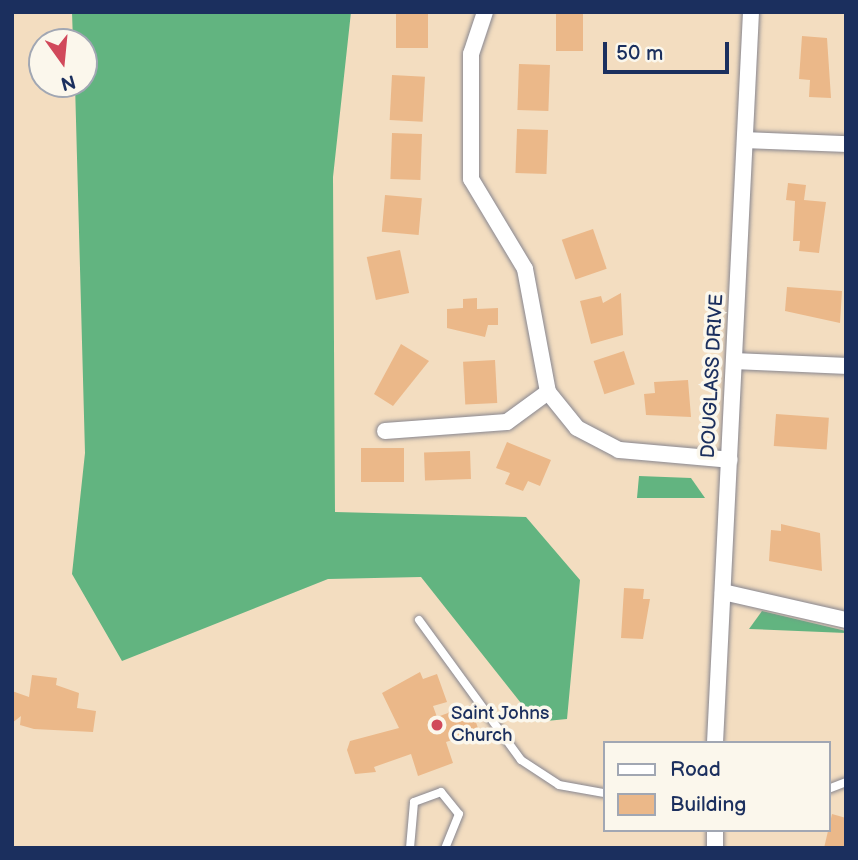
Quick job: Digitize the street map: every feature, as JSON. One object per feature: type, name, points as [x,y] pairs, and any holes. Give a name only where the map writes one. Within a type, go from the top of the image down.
[{"type":"street","points":[[485,12],[471,54],[469,169],[478,199],[527,274],[548,392],[578,428],[619,450],[730,460]]},
{"type":"street","name":"DOUGLASS DRIVE","points":[[715,741],[736,361],[751,12]]},
{"type":"street","points":[[745,140],[846,144]]},
{"type":"street","points":[[736,361],[846,366]]},
{"type":"street","points":[[385,430],[507,422],[548,392]]},
{"type":"street","points":[[723,592],[846,620]]},
{"type":"lane","points":[[419,620],[521,760],[559,785],[602,793]]},
{"type":"lane","points":[[410,848],[414,802],[441,792],[459,814],[444,848]]},
{"type":"green space","points":[[72,12],[351,12],[333,177],[335,512],[526,517],[580,580],[567,719],[536,722],[421,577],[328,579],[122,661],[72,574],[85,453],[75,98],[98,98],[98,28],[73,28]]},
{"type":"green space","points":[[639,476],[691,478],[705,498],[637,498]]},
{"type":"green space","points":[[762,611],[846,631],[846,633],[749,629]]},
{"type":"building","points":[[396,12],[428,12],[428,48],[396,48]]},
{"type":"building","points":[[556,12],[583,12],[583,51],[556,51]]},
{"type":"building","points":[[802,36],[827,38],[831,98],[809,97],[810,80],[799,79]]},
{"type":"building","points":[[519,64],[550,65],[548,111],[517,110]]},
{"type":"building","points":[[392,75],[425,77],[423,122],[390,120]]},
{"type":"building","points":[[517,129],[548,130],[546,174],[515,173]]},
{"type":"building","points":[[392,133],[422,134],[420,180],[390,179]]},
{"type":"building","points":[[788,183],[806,185],[804,200],[826,202],[819,253],[799,251],[800,241],[793,241],[795,201],[786,200]]},
{"type":"building","points":[[385,195],[422,198],[419,235],[382,232]]},
{"type":"building","points":[[593,229],[607,269],[575,279],[562,240]]},
{"type":"building","points":[[400,250],[409,293],[376,300],[367,257]]},
{"type":"building","points":[[787,287],[842,291],[840,323],[785,311]]},
{"type":"building","points":[[621,293],[623,335],[591,344],[580,301],[601,296],[603,303]]},
{"type":"building","points":[[477,298],[477,309],[498,308],[498,325],[488,325],[485,337],[447,328],[447,309],[463,308],[463,299]]},
{"type":"building","points":[[401,344],[429,361],[393,406],[374,394]]},
{"type":"building","points":[[624,351],[635,384],[604,394],[594,361]]},
{"type":"building","points":[[495,360],[497,403],[465,405],[463,362]]},
{"type":"building","points":[[688,380],[691,417],[646,415],[644,394],[655,393],[654,382]]},
{"type":"building","points":[[776,414],[829,418],[827,450],[774,446]]},
{"type":"building","points":[[507,442],[551,460],[540,486],[528,481],[523,491],[505,484],[510,473],[496,468]]},
{"type":"building","points":[[361,448],[404,448],[404,482],[361,482]]},
{"type":"building","points":[[470,451],[471,479],[425,481],[424,453]]},
{"type":"building","points":[[781,524],[820,533],[822,571],[769,561],[771,530],[781,531]]},
{"type":"building","points":[[624,588],[644,589],[643,599],[650,599],[643,639],[621,638]]},
{"type":"building","name":"Saint Johns Church","points":[[420,672],[423,679],[437,674],[447,702],[433,706],[437,717],[470,705],[479,731],[446,742],[453,763],[418,776],[411,754],[374,767],[376,772],[355,774],[347,750],[350,741],[399,728],[382,693]]},
{"type":"building","points":[[32,675],[57,678],[56,685],[79,693],[77,708],[96,711],[93,732],[34,729],[20,725],[21,716],[12,723],[12,691],[29,697]]},
{"type":"building","points":[[832,814],[846,818],[846,848],[824,848],[830,832]]},
{"type":"place","name":"Saint Johns Church","points":[[437,725]]}]
